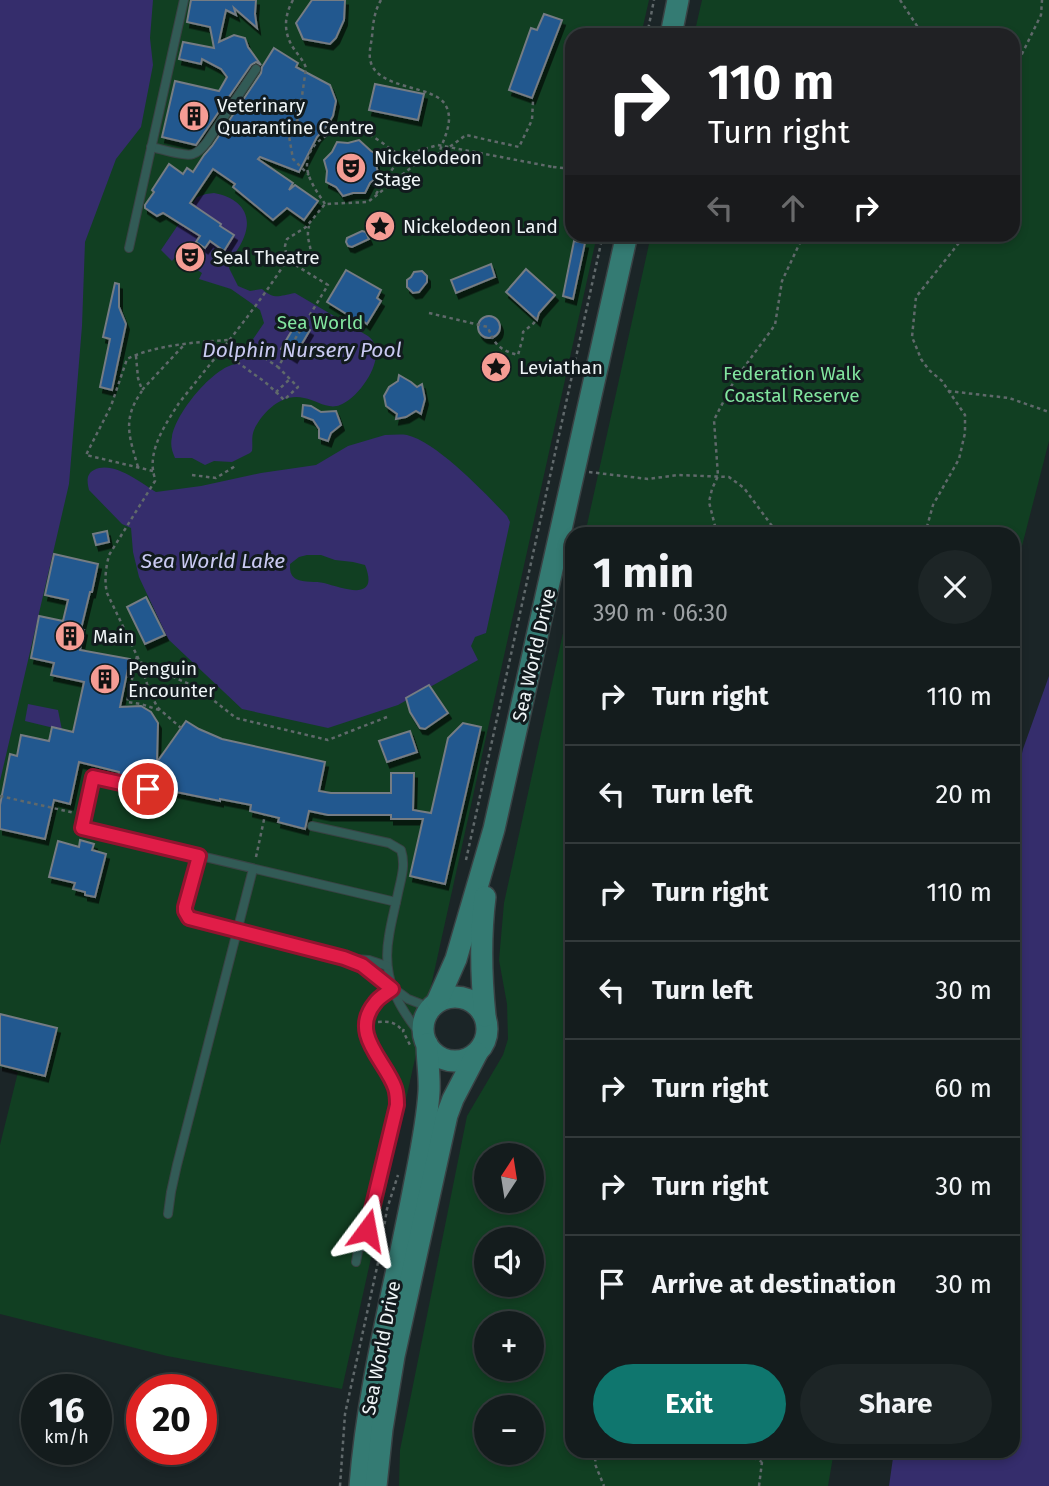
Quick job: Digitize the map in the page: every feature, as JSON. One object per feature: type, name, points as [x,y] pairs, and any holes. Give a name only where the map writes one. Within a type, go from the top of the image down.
[{"type":"street","points":[[672,28],[678,0]]},
{"type":"street","name":"Sea World Drive","points":[[434,1004],[456,959],[494,829],[625,242]]},
{"type":"street","name":"Sea World Drive","points":[[485,1016],[481,980],[481,937],[494,829]]},
{"type":"street","points":[[455,996],[465,998],[480,1008],[485,1016],[487,1036],[477,1053],[458,1061],[448,1060],[421,1044],[423,1024],[434,1004],[455,996]]},
{"type":"street","name":"Sea World Drive","points":[[360,1486],[374,1376],[427,1117],[429,1081],[421,1044]]},
{"type":"street","name":"Sea World Drive","points":[[376,1486],[394,1356],[447,1115],[477,1053]]},
{"type":"lane","points":[[130,248],[184,0]]},
{"type":"lane","points":[[151,147],[187,154],[194,154],[201,149],[256,69]]},
{"type":"lane","points":[[148,789],[93,777],[82,828],[396,902]]},
{"type":"lane","points":[[312,826],[389,842],[401,850],[404,866],[389,936],[387,966],[392,989],[421,1044]]},
{"type":"lane","points":[[199,856],[185,907],[189,918],[344,958],[362,965],[408,999],[434,1004]]},
{"type":"lane","points":[[168,1214],[177,1164],[253,869]]},
{"type":"lane","points":[[344,958],[369,960],[387,966]]},
{"type":"lane","points":[[356,1262],[359,1246],[363,1247],[397,1105],[396,1090],[367,1037],[366,1026],[375,1002],[392,989]]},
{"type":"path","points":[[293,0],[286,17],[286,34],[306,68],[299,117],[289,136],[293,159],[309,175],[325,204]]},
{"type":"path","points":[[381,0],[375,12],[370,55],[372,65],[387,79],[437,97],[445,103],[449,125],[439,153]]},
{"type":"path","points":[[648,28],[654,0]]},
{"type":"path","points":[[900,0],[918,28]]},
{"type":"path","points":[[1020,60],[1041,15],[1042,0]]},
{"type":"path","points":[[181,728],[158,707],[105,585],[109,555],[154,483],[153,471],[158,440],[169,419],[190,388],[268,290],[287,260],[285,246],[290,236],[310,223],[325,204],[368,202],[413,166],[466,135],[519,147],[532,120],[533,101]]},
{"type":"path","points":[[309,175],[308,159],[317,143],[332,131],[359,130],[401,156]]},
{"type":"path","points":[[374,197],[401,156],[438,145],[565,168]]},
{"type":"path","points":[[287,260],[303,258],[310,252],[307,230],[310,223]]},
{"type":"path","points":[[464,870],[601,242]]},
{"type":"path","points":[[715,527],[709,502],[718,476],[715,420],[734,381],[775,325],[782,281],[800,242]]},
{"type":"path","points":[[927,527],[933,505],[959,459],[965,433],[965,415],[942,381],[921,359],[912,337],[916,298],[960,242]]},
{"type":"path","points":[[278,367],[328,285],[287,260]]},
{"type":"path","points":[[429,313],[488,327],[493,341],[504,351],[518,355],[523,332],[534,323],[536,317]]},
{"type":"path","points":[[153,471],[86,454],[111,406],[127,359],[185,344],[230,340]]},
{"type":"path","points":[[138,467],[129,433],[129,420],[136,400],[185,344]]},
{"type":"path","points":[[237,362],[284,400],[298,387],[278,367],[247,346]]},
{"type":"path","points":[[136,356],[142,390]]},
{"type":"path","points":[[276,392],[290,379]]},
{"type":"path","points":[[948,391],[1009,398],[1049,412]]},
{"type":"path","points":[[192,475],[216,478],[237,466]]},
{"type":"path","points":[[576,471],[648,479],[678,475],[729,477],[744,488],[773,527]]},
{"type":"path","points":[[137,656],[127,702],[162,711]]},
{"type":"path","points":[[140,662],[198,688],[236,718],[328,740],[387,717]]},
{"type":"path","points":[[0,796],[85,816]]},
{"type":"path","points":[[256,857],[265,815]]},
{"type":"path","points":[[403,1031],[409,1019]]},
{"type":"path","points":[[378,1022],[396,1023],[421,1044]]},
{"type":"path","points":[[340,1486],[345,1414],[387,1209],[398,1176]]},
{"type":"path","points":[[595,1458],[595,1464],[604,1486]]},
{"type":"path","points":[[754,1458],[762,1462]]},
{"type":"path","points":[[760,1486],[762,1462],[765,1458]]},
{"type":"green space","name":"Sea World","points":[[124,0],[649,0],[643,28],[565,28],[565,242],[595,242],[342,1389],[167,1356],[0,1314],[0,1145],[18,1072],[0,1067],[0,643]]},
{"type":"green space","name":"Federation Walk Coastal Reserve","points":[[702,0],[1049,0],[1049,441],[1020,554],[1020,527],[587,527],[649,242],[1020,242],[1020,28],[696,28]]},
{"type":"green space","points":[[565,624],[565,1458],[833,1458],[828,1486],[399,1486],[400,1450],[467,1116],[503,1055],[508,1039],[507,1004],[499,960],[504,903]]},
{"type":"water","points":[[0,0],[153,0],[150,38],[153,65],[141,127],[116,159],[85,242],[82,326],[69,484],[0,781]]},
{"type":"water","name":"Dolphin Nursery Pool","points":[[214,193],[236,202],[247,220],[244,237],[229,268],[238,286],[250,291],[262,289],[274,296],[295,293],[368,336],[376,353],[375,363],[364,385],[348,401],[331,406],[296,397],[281,401],[268,410],[258,423],[253,433],[250,453],[232,462],[214,461],[205,465],[192,458],[175,458],[171,443],[175,427],[196,393],[217,373],[236,364],[264,323],[260,310],[251,303],[231,289],[199,279],[202,273],[176,256],[172,261],[161,250],[197,197]]},
{"type":"water","name":"Sea World Lake","points":[[385,435],[407,435],[419,440],[460,470],[507,516],[510,522],[486,633],[475,637],[471,646],[478,660],[398,705],[328,728],[242,709],[168,639],[139,577],[131,528],[122,524],[89,490],[88,476],[94,470],[110,468],[127,474],[156,492],[316,465],[348,446]],"holes":[[[321,555],[365,565],[368,585],[364,589],[349,590],[299,580],[293,576],[290,564],[299,557]]]},
{"type":"water","points":[[1049,676],[1049,1486],[889,1486],[893,1458],[1020,1458],[1020,762]]},
{"type":"water","points":[[28,704],[58,710],[62,730],[25,721]]},
{"type":"building","points":[[191,0],[256,0],[257,28],[234,8],[236,15],[226,10],[219,42],[234,35],[245,38],[261,65],[256,62],[251,65],[196,145],[162,137],[175,81],[219,91],[227,77],[221,69],[202,59],[201,64],[179,59],[183,42],[214,48],[210,27],[187,22]]},
{"type":"building","points":[[312,0],[345,0],[344,20],[336,38],[330,44],[303,39],[296,23]]},
{"type":"building","points":[[544,14],[562,20],[532,98],[509,90],[531,28],[537,30]]},
{"type":"building","points":[[274,48],[298,63],[296,67],[330,85],[336,101],[333,116],[317,137],[299,172],[260,157],[258,159],[293,183],[289,190],[295,185],[318,201],[304,220],[287,208],[273,220],[233,187],[235,184],[213,169],[190,203],[234,235],[224,251],[210,241],[205,248],[196,242],[200,236],[163,213],[157,216],[145,208],[145,205],[169,164],[183,174],[187,168],[193,172],[261,73]]},
{"type":"building","points":[[375,84],[424,94],[418,120],[369,110]]},
{"type":"building","name":"Nickelodeon Stage","points":[[359,140],[376,154],[379,176],[370,183],[365,193],[343,196],[336,187],[326,182],[324,160],[337,142]]},
{"type":"building","points":[[362,231],[366,232],[369,239],[352,247],[348,246],[347,238]]},
{"type":"building","points":[[574,242],[585,243],[573,299],[563,296]]},
{"type":"building","points":[[491,264],[495,277],[456,293],[451,280]]},
{"type":"building","name":"Leviathan","points":[[526,269],[555,295],[539,313],[537,320],[506,292]]},
{"type":"building","points":[[346,270],[381,290],[377,298],[381,301],[367,324],[327,302]]},
{"type":"building","points":[[422,271],[427,276],[427,282],[419,292],[413,293],[407,287],[407,280],[414,272]]},
{"type":"building","points":[[115,283],[119,284],[119,307],[126,324],[112,390],[100,387],[110,339],[103,337]]},
{"type":"building","points":[[485,316],[493,316],[500,323],[500,331],[493,338],[485,338],[478,331],[478,323]]},
{"type":"building","points":[[297,322],[310,330],[294,357],[281,349]]},
{"type":"building","points":[[399,375],[417,387],[422,384],[425,399],[421,414],[416,411],[396,419],[397,414],[386,406],[384,396],[389,387],[398,381]]},
{"type":"building","points":[[303,405],[321,412],[336,411],[341,425],[331,433],[328,441],[319,438],[319,429],[313,420],[302,416]]},
{"type":"building","points":[[107,531],[109,542],[96,545],[93,534]]},
{"type":"building","points":[[54,554],[98,564],[81,629],[84,630],[80,650],[130,659],[120,707],[141,706],[151,712],[158,723],[157,762],[186,721],[222,739],[325,762],[319,791],[391,793],[391,773],[414,773],[413,810],[431,813],[448,738],[463,723],[481,727],[445,884],[410,876],[423,819],[391,819],[391,815],[328,815],[309,811],[305,829],[278,822],[279,818],[250,811],[251,805],[171,791],[168,800],[156,796],[159,787],[155,784],[118,776],[119,772],[79,762],[70,804],[54,800],[45,839],[0,829],[0,805],[10,754],[17,756],[21,735],[49,741],[52,727],[73,732],[84,682],[51,675],[54,663],[31,658],[39,616],[63,621],[68,600],[45,595]]},
{"type":"building","points":[[146,597],[165,635],[145,644],[127,607]]},
{"type":"building","points":[[429,685],[448,713],[425,729],[420,728],[410,712],[406,698]]},
{"type":"building","points":[[410,731],[417,752],[387,762],[379,741]]},
{"type":"building","points":[[80,840],[94,844],[92,850],[106,854],[95,897],[73,889],[75,883],[49,877],[58,841],[79,847]]},
{"type":"building","points":[[0,1014],[57,1028],[45,1076],[0,1065]]},
{"type":"place","name":"Veterinary Quarantine Centre","points":[[194,116]]},
{"type":"place","name":"Nickelodeon Stage","points":[[351,168]]},
{"type":"place","name":"Nickelodeon Land","points":[[380,226]]},
{"type":"place","name":"Seal Theatre","points":[[190,257]]},
{"type":"place","name":"Leviathan","points":[[496,367]]},
{"type":"place","name":"Main","points":[[70,636]]},
{"type":"place","name":"Penguin Encounter","points":[[105,679]]},
{"type":"route","points":[[148,789],[93,777],[82,828],[199,856],[185,907],[189,918],[344,958],[362,965],[392,989],[375,1002],[366,1026],[367,1037],[374,1053],[396,1090],[397,1105],[367,1230]]}]
